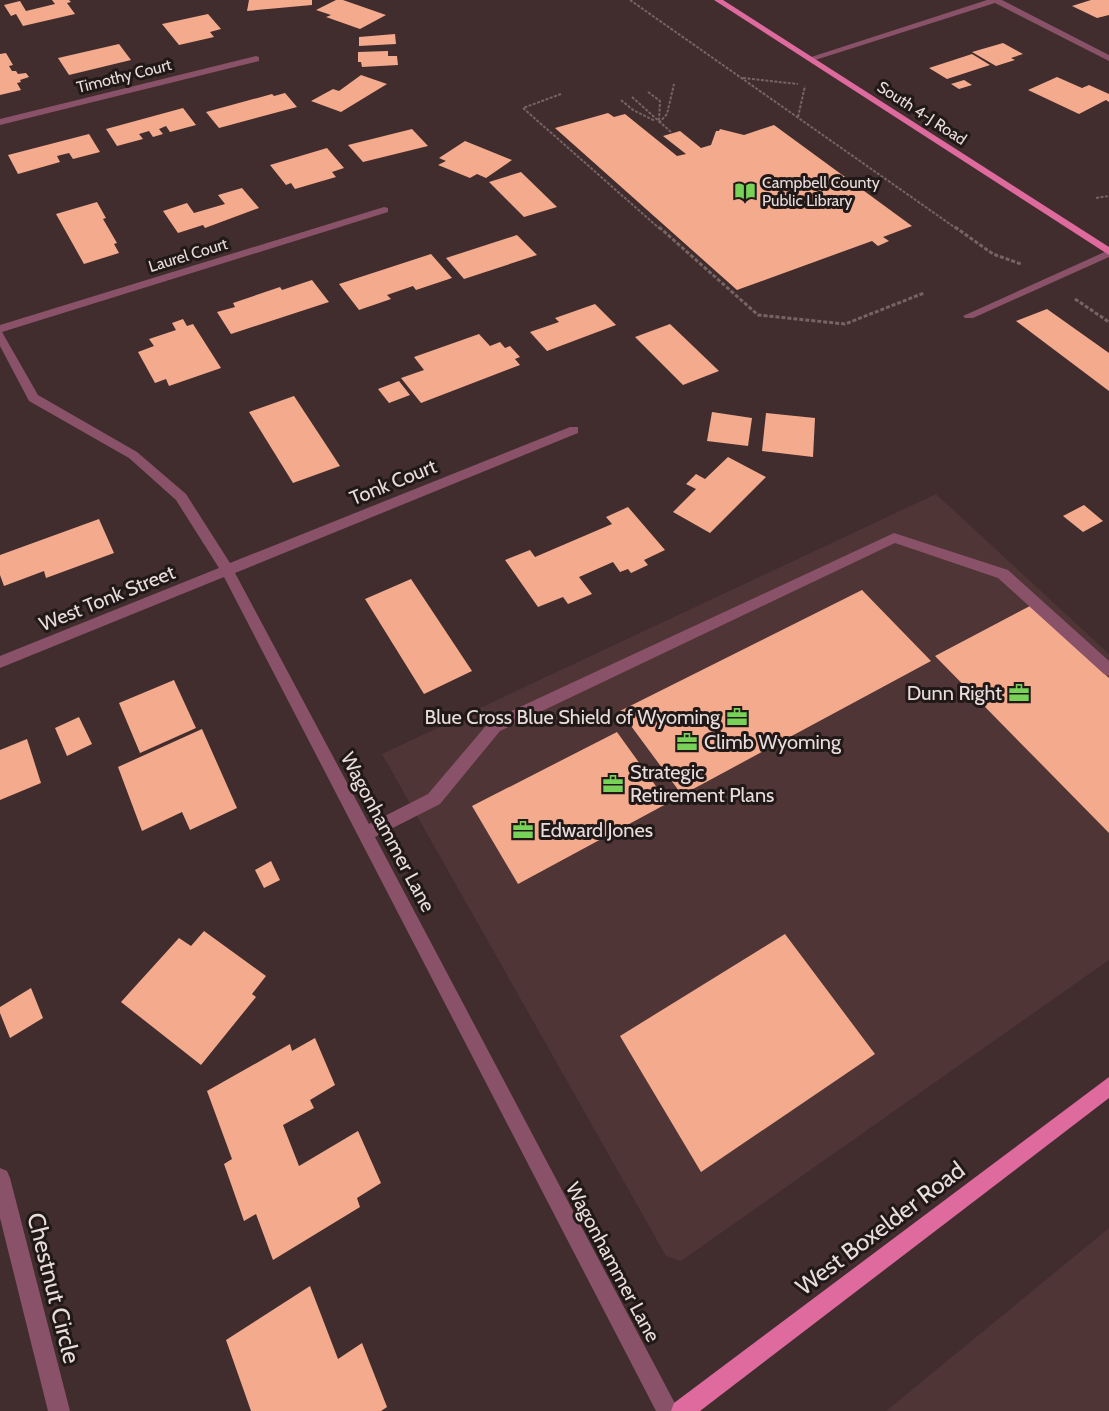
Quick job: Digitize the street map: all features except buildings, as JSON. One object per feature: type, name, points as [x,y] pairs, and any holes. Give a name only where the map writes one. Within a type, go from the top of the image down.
[{"type":"main road","name":"South 4-J Road","points":[[718,0],[1109,252]]},
{"type":"main road","name":"West Boxelder Road","points":[[682,1411],[1109,1086]]},
{"type":"street","points":[[809,59],[995,0],[1109,58]]},
{"type":"street","name":"Timothy Court","points":[[0,122],[256,58]]},
{"type":"street","name":"Laurel Court","points":[[0,329],[384,210]]},
{"type":"street","points":[[969,316],[1109,252]]},
{"type":"street","name":"Wagonhammer Lane","points":[[0,335],[33,398],[133,455],[181,497],[227,570],[668,1411]]},
{"type":"street","name":"Tonk Court","points":[[227,570],[574,430]]},
{"type":"street","points":[[365,834],[434,799],[495,726],[894,538],[1003,574],[1109,670]]},
{"type":"street","name":"West Tonk Street","points":[[0,662],[227,570]]},
{"type":"street","name":"Chestnut Circle","points":[[0,1178],[59,1411]]},
{"type":"path","points":[[630,0],[993,254],[1026,267]]},
{"type":"path","points":[[741,78],[805,85],[798,117]]},
{"type":"path","points":[[659,123],[667,114],[674,84]]},
{"type":"path","points":[[648,92],[660,101],[659,123]]},
{"type":"path","points":[[561,94],[526,105],[524,108],[758,315],[845,324],[924,293]]},
{"type":"path","points":[[632,96],[645,106],[659,123]]},
{"type":"path","points":[[621,100],[633,110],[659,123],[672,133]]},
{"type":"path","points":[[1096,198],[1109,196]]},
{"type":"path","points":[[1069,295],[1109,322]]},
{"type":"shaded area","points":[[936,494],[1109,654],[1109,960],[681,1261],[666,1256],[382,754]]},
{"type":"shaded area","points":[[1109,1228],[1109,1411],[886,1411]]},
{"type":"place","name":"Campbell County Public Library","points":[[745,191]]},
{"type":"place","name":"Dunn Right","points":[[1019,693]]},
{"type":"place","name":"Blue Cross Blue Shield of Wyoming","points":[[737,717]]},
{"type":"place","name":"Climb Wyoming","points":[[687,742]]},
{"type":"place","name":"Strategic Retirement Plans","points":[[613,784]]},
{"type":"place","name":"Edward Jones","points":[[523,830]]}]
